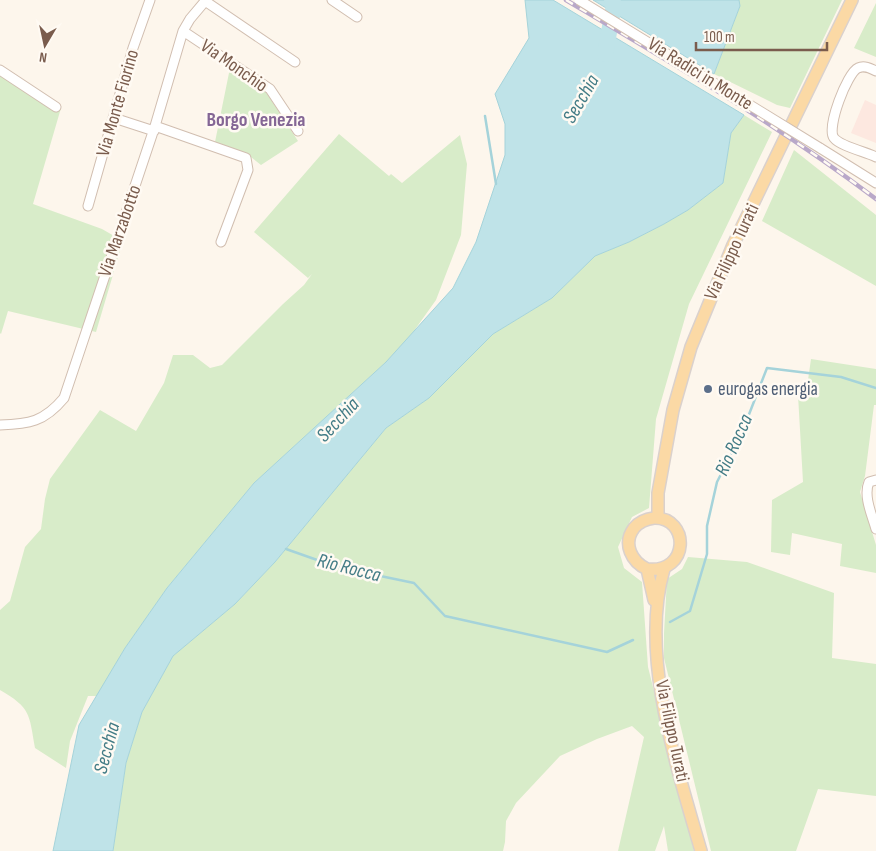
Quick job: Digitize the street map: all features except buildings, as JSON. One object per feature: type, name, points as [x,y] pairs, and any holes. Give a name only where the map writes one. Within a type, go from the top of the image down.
[{"type":"main road","name":"Via Filippo Turati","points":[[701,851],[679,772],[664,705],[656,647],[656,609],[659,586],[664,568],[672,564],[677,558],[681,542],[675,528],[658,518],[658,493],[671,419],[691,347],[733,246],[852,0]]},
{"type":"main road","points":[[658,518],[649,519],[634,527],[628,543],[629,552],[633,560],[640,566],[656,570],[664,568]]},
{"type":"main road","name":"Via Filippo Turati","points":[[647,569],[656,609]]},
{"type":"street","points":[[205,0],[295,62]]},
{"type":"street","name":"Via Marzabotto","points":[[0,425],[26,424],[36,420],[47,415],[64,398],[154,129],[183,31],[205,0]]},
{"type":"street","points":[[332,0],[357,17]]},
{"type":"street","name":"Via Radici in Monte","points":[[579,0],[876,183]]},
{"type":"street","name":"Via Monte Fiorino","points":[[88,206],[147,1]]},
{"type":"street","name":"Via Monchio","points":[[183,31],[270,89],[298,130]]},
{"type":"street","points":[[876,71],[863,67],[856,69],[851,74],[834,114],[831,130],[833,137],[839,142],[876,157]]},
{"type":"street","points":[[0,70],[56,107]]},
{"type":"street","points":[[114,118],[246,158],[248,170],[221,242]]},
{"type":"street","points":[[876,480],[869,482],[866,487],[876,529]]},
{"type":"shaded area","points":[[865,100],[876,105],[876,143],[851,133]]},
{"type":"green space","points":[[739,0],[842,0],[790,108],[777,105],[714,74],[740,6]]},
{"type":"green space","points":[[876,3],[876,57],[854,48]]},
{"type":"green space","points":[[230,68],[264,89],[298,141],[261,165],[246,153],[215,142]]},
{"type":"green space","points":[[0,69],[61,108],[33,204],[102,229],[123,241],[96,332],[8,311],[0,333]]},
{"type":"green space","points":[[744,115],[772,132],[689,304],[656,419],[649,508],[632,517],[618,547],[624,568],[642,582],[648,667],[694,851],[668,851],[664,826],[655,851],[618,851],[644,737],[632,726],[560,756],[516,803],[506,821],[503,851],[113,851],[126,763],[142,712],[173,656],[235,604],[275,562],[386,428],[429,398],[493,334],[552,298],[595,256],[629,242],[664,224],[688,210],[723,183],[731,133]]},
{"type":"green space","points":[[339,134],[389,176],[391,174],[402,183],[460,135],[467,164],[461,235],[436,300],[411,335],[386,362],[254,483],[167,588],[125,648],[97,696],[88,696],[70,741],[66,768],[35,748],[27,713],[18,702],[0,690],[0,610],[10,601],[25,547],[41,529],[50,479],[100,410],[136,431],[164,383],[173,355],[193,355],[210,368],[222,365],[304,285],[312,274],[308,278],[254,232]]},
{"type":"green space","points":[[794,150],[876,215],[876,286],[762,221]]},
{"type":"green space","points":[[811,359],[876,369],[876,405],[874,405],[865,476],[860,492],[876,545],[876,573],[840,566],[842,544],[792,533],[790,555],[771,552],[772,500],[803,482],[798,395],[808,380]]},
{"type":"green space","points":[[688,557],[747,562],[834,593],[832,658],[876,664],[876,796],[818,789],[796,851],[711,851],[664,658],[667,579],[682,569]]},
{"type":"water","points":[[525,0],[553,0],[744,115],[731,133],[723,183],[688,210],[664,224],[629,242],[595,256],[552,298],[493,334],[429,398],[386,428],[275,562],[235,604],[173,656],[142,712],[126,763],[113,851],[53,851],[79,725],[125,648],[167,588],[254,483],[386,362],[453,288],[476,242],[505,155],[505,124],[495,94],[529,38]]},
{"type":"water","points":[[593,0],[739,0],[740,6],[714,74]]},
{"type":"waterway","name":"Secchia","points":[[605,54],[614,5],[612,0]]},
{"type":"waterway","points":[[485,116],[496,184]]},
{"type":"waterway","name":"Rio Rocca","points":[[670,622],[690,611],[707,554],[707,526],[717,482],[741,435],[767,368],[841,377],[876,388]]},
{"type":"waterway","name":"Rio Rocca","points":[[286,549],[337,567],[414,583],[445,616],[607,652],[633,640]]},
{"type":"railway","points":[[566,0],[763,120],[876,199]]},
{"type":"place","name":"eurogas energia","points":[[708,389]]},
{"type":"district","name":"Borgo Venezia","points":[[256,120]]}]
